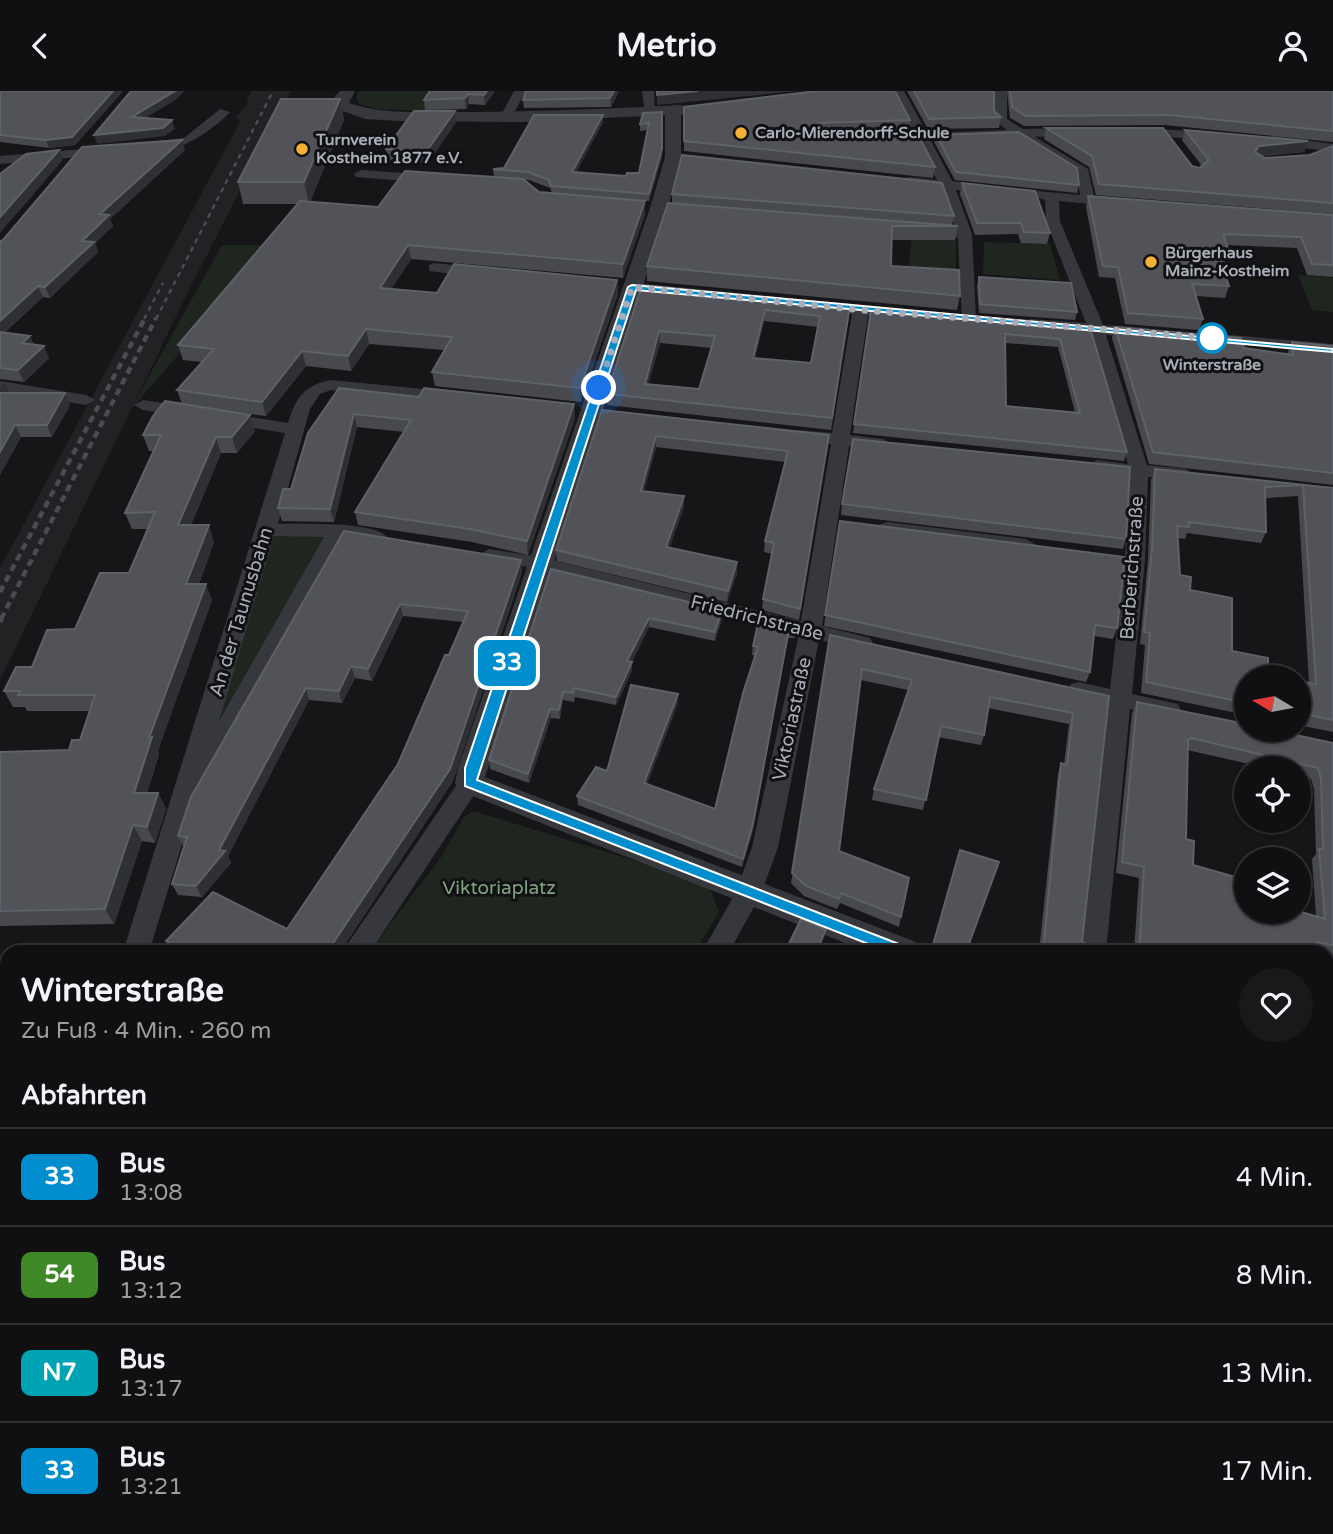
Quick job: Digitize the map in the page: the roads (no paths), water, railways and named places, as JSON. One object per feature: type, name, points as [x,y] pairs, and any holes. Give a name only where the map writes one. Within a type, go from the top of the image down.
[{"type":"street","points":[[348,91],[339,103],[365,114],[506,117],[651,113],[702,108]]},
{"type":"street","points":[[506,117],[520,91]]},
{"type":"street","points":[[648,91],[651,113]]},
{"type":"street","points":[[898,91],[920,138],[947,185],[965,234],[968,319]]},
{"type":"street","points":[[1001,91],[1000,121],[1083,172],[1088,201]]},
{"type":"street","points":[[360,945],[470,783],[472,768],[632,287],[659,208],[680,158],[673,111]]},
{"type":"street","points":[[141,147],[188,141],[224,112]]},
{"type":"street","points":[[1123,131],[1227,137]]},
{"type":"street","points":[[1165,132],[1180,152]]},
{"type":"street","points":[[63,174],[98,133]]},
{"type":"street","points":[[869,139],[1017,133],[1088,134]]},
{"type":"street","points":[[1264,139],[1333,148]]},
{"type":"street","points":[[1305,159],[1333,148]]},
{"type":"street","points":[[0,160],[117,150]]},
{"type":"street","points":[[361,174],[451,181]]},
{"type":"street","points":[[892,180],[1129,204]]},
{"type":"street","name":"Berberichstraße","points":[[1052,196],[1053,221],[1096,328],[1139,470],[1128,559],[1121,699],[1094,945]]},
{"type":"street","points":[[914,230],[965,234]]},
{"type":"street","points":[[434,268],[501,275]]},
{"type":"street","points":[[807,305],[915,314]]},
{"type":"street","name":"Viktoriastraße","points":[[719,945],[748,894],[765,847],[835,522],[840,440],[861,310]]},
{"type":"street","points":[[1019,323],[1163,334]]},
{"type":"street","points":[[1188,336],[1333,349]]},
{"type":"street","name":"An der Taunusbahn","points":[[138,945],[267,530],[301,409],[314,390],[338,384],[467,398]]},
{"type":"street","points":[[0,386],[86,400]]},
{"type":"street","points":[[143,405],[294,429]]},
{"type":"street","points":[[785,434],[908,447]]},
{"type":"street","points":[[1084,465],[1208,478]]},
{"type":"street","points":[[869,526],[1042,547]]},
{"type":"street","points":[[267,530],[337,531],[391,540]]},
{"type":"street","name":"An der Taunusbahn","points":[[178,815],[337,531]]},
{"type":"street","name":"Friedrichstraße","points":[[472,552],[540,563],[878,647]]},
{"type":"street","points":[[1054,685],[1196,715]]},
{"type":"street","points":[[470,783],[748,894],[885,945]]},
{"type":"railway","points":[[156,319],[273,91]]},
{"type":"railway","points":[[144,319],[163,283]]},
{"type":"railway","points":[[0,592],[145,318]]},
{"type":"railway","points":[[2,617],[156,318]]},
{"type":"railway","points":[[0,622],[2,617]]},
{"type":"place","name":"Carlo-Mierendorff-Schule","points":[[741,133]]},
{"type":"place","name":"Turnverein Kostheim 1877 e.V.","points":[[302,149]]},
{"type":"place","name":"Bürgerhaus Mainz-Kostheim","points":[[1151,262]]},
{"type":"place","name":"Winterstraße","points":[[1212,338]]},
{"type":"park label","name":"Viktoriaplatz","points":[[499,888]]}]
